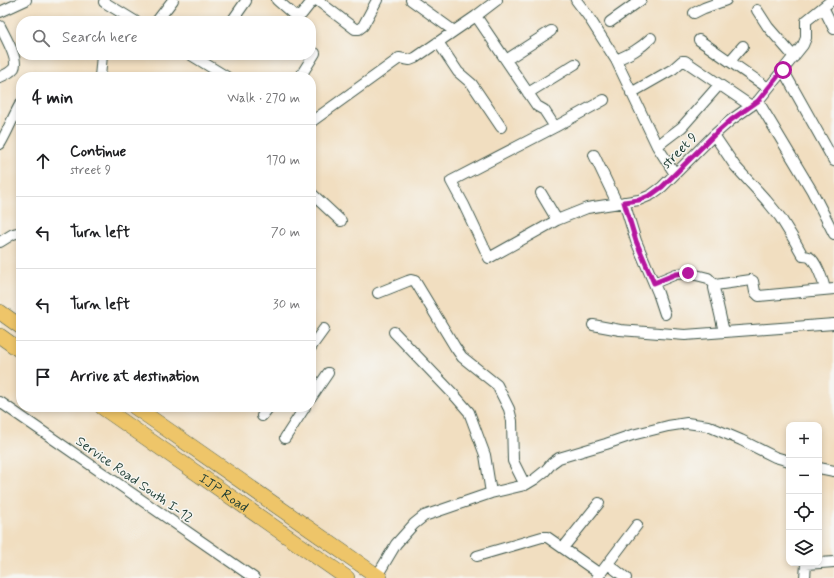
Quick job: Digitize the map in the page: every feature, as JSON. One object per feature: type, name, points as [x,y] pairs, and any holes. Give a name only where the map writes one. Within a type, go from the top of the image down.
[{"type":"highway","points":[[0,312],[16,323]]},
{"type":"highway","points":[[0,336],[16,347]]},
{"type":"highway","name":"IJP Road","points":[[109,412],[348,578]]},
{"type":"highway","name":"IJP Road","points":[[142,412],[378,577]]},
{"type":"street","points":[[0,12],[26,0]]},
{"type":"street","points":[[161,16],[173,0]]},
{"type":"street","points":[[277,0],[294,16]]},
{"type":"street","points":[[299,16],[313,0]]},
{"type":"street","points":[[317,0],[355,29],[359,29],[363,26],[377,0]]},
{"type":"street","points":[[411,0],[454,31]]},
{"type":"street","points":[[316,118],[399,58],[410,60],[415,58],[497,0]]},
{"type":"street","points":[[576,0],[616,60],[657,146],[675,174]]},
{"type":"street","points":[[610,22],[640,0]]},
{"type":"street","points":[[694,13],[726,0]]},
{"type":"street","name":"street 9","points":[[555,127],[451,181],[489,258],[557,220],[587,208],[639,200],[651,195],[662,187],[714,135],[754,103],[768,88],[803,45],[806,38],[806,20],[832,0]]},
{"type":"street","points":[[104,1],[127,16]]},
{"type":"street","points":[[236,16],[246,1]]},
{"type":"street","points":[[823,7],[834,29]]},
{"type":"street","points":[[757,10],[768,26],[794,57]]},
{"type":"street","points":[[476,16],[537,106],[544,110],[555,127],[604,100]]},
{"type":"street","points":[[0,26],[16,63],[13,69],[0,77]]},
{"type":"street","points":[[506,60],[551,31]]},
{"type":"street","points":[[616,60],[634,52],[651,38]]},
{"type":"street","points":[[699,40],[768,88]]},
{"type":"street","points":[[438,42],[458,72],[472,84],[501,127]]},
{"type":"street","points":[[730,61],[743,46]]},
{"type":"street","points":[[100,72],[102,60]]},
{"type":"street","points":[[207,60],[221,72]]},
{"type":"street","points":[[303,72],[311,60]]},
{"type":"street","points":[[631,93],[673,69],[682,61],[685,61],[719,85],[754,103],[812,191],[834,234]]},
{"type":"street","points":[[528,93],[575,64]]},
{"type":"street","points":[[783,70],[834,161]]},
{"type":"street","points":[[657,146],[682,127],[719,85]]},
{"type":"street","points":[[0,144],[16,110]]},
{"type":"street","points":[[714,135],[735,166],[780,217],[803,256],[810,257],[814,262],[830,289]]},
{"type":"street","points":[[594,156],[620,203],[654,283],[664,314]]},
{"type":"street","points":[[541,193],[557,220]]},
{"type":"street","points":[[316,198],[341,220]]},
{"type":"street","points":[[0,242],[16,233]]},
{"type":"street","points":[[654,283],[676,274],[688,273],[708,278],[716,285],[750,280],[753,281],[755,292],[759,296],[830,289]]},
{"type":"street","points":[[378,293],[411,280],[415,281],[454,347],[462,357],[497,385],[509,409],[512,421],[513,461],[525,485]]},
{"type":"street","points":[[716,285],[714,288],[724,332]]},
{"type":"street","points":[[593,325],[620,330],[685,335],[834,324]]},
{"type":"street","points":[[316,340],[324,329]]},
{"type":"street","points":[[394,332],[469,412],[485,455],[491,493]]},
{"type":"street","points":[[316,391],[328,373]]},
{"type":"street","name":"Service Road South I-12","points":[[0,402],[254,578]]},
{"type":"street","points":[[262,416],[265,412]]},
{"type":"street","points":[[285,438],[302,412]]},
{"type":"street","points":[[378,577],[396,544],[414,524],[424,516],[491,493],[525,485],[535,479],[559,458],[632,435],[687,423],[708,426],[775,457],[786,460]]},
{"type":"street","points":[[822,469],[834,471]]},
{"type":"street","points":[[563,548],[599,503]]},
{"type":"street","points":[[477,556],[542,537],[547,537],[599,576],[638,524]]},
{"type":"street","points":[[805,578],[806,564],[834,562]]},
{"type":"street","points":[[608,564],[626,578]]},
{"type":"route","points":[[688,273],[676,274],[654,283],[636,241],[624,202],[639,200],[651,195],[662,187],[714,135],[731,120],[758,101],[783,70]]}]
